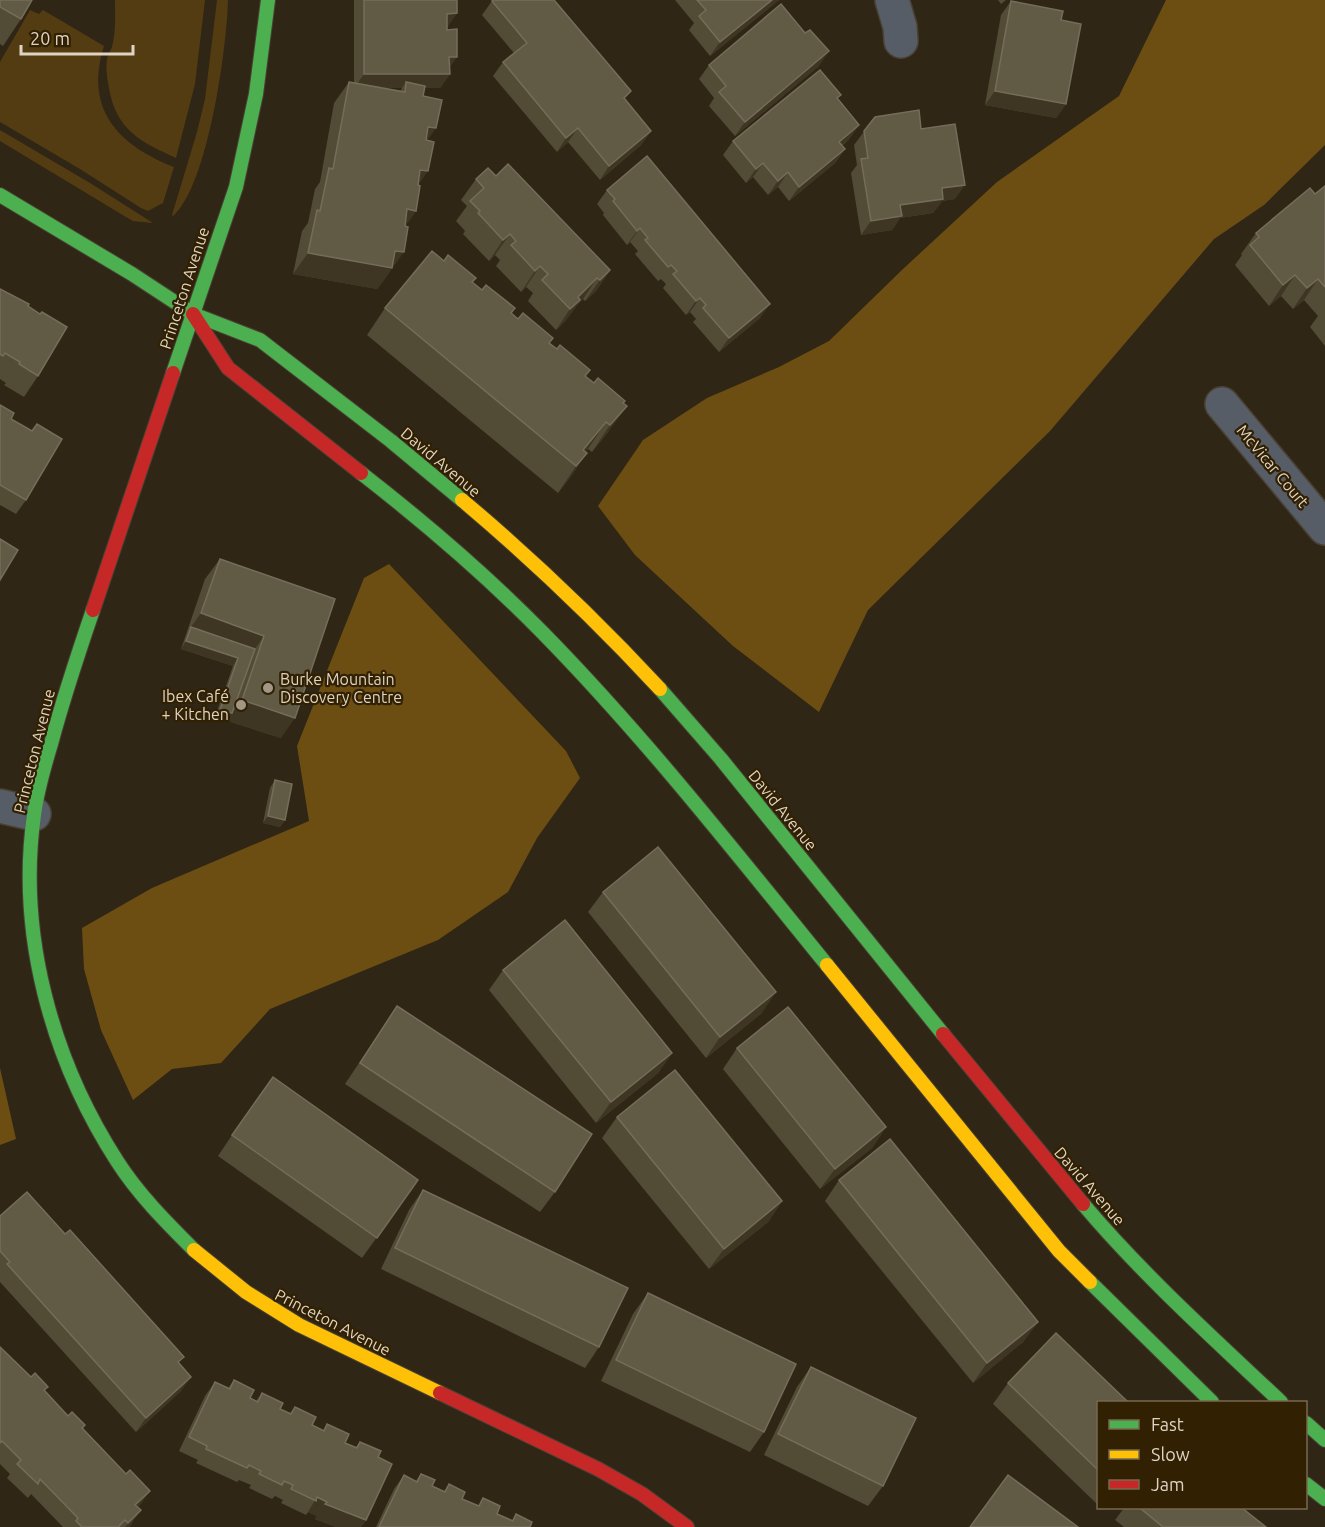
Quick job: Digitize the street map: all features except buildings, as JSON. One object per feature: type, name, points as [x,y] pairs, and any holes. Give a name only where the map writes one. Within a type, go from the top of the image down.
[{"type":"main road","name":"Princeton Avenue","points":[[268,0],[261,68],[236,187],[68,683],[34,814],[31,908],[36,957],[46,1006],[69,1070],[94,1124],[128,1177],[160,1217],[213,1268],[280,1315],[598,1469],[642,1494],[687,1527]]},
{"type":"main road","name":"David Avenue","points":[[0,195],[132,273],[193,314],[260,340],[391,441],[517,547],[611,636],[669,698],[1103,1228],[1192,1320],[1280,1401]]},
{"type":"main road","name":"David Avenue","points":[[193,314],[228,368],[403,506],[542,632],[602,695],[665,766],[1059,1251],[1211,1401]]},
{"type":"main road","points":[[1307,1425],[1325,1440]]},
{"type":"main road","points":[[1307,1486],[1325,1499]]},
{"type":"street","points":[[892,0],[900,27],[901,41]]},
{"type":"street","name":"McVicar Court","points":[[1222,404],[1325,528]]},
{"type":"street","points":[[0,806],[34,814]]},
{"type":"shaded area","points":[[115,0],[205,0],[195,84],[176,158],[132,133],[124,124],[112,102],[106,67],[114,35]]},
{"type":"shaded area","points":[[217,0],[228,0],[224,49],[213,114],[206,147],[196,176],[185,200],[173,216],[205,99]]},
{"type":"shaded area","points":[[1166,0],[1325,0],[1325,145],[1264,205],[1214,239],[1050,431],[868,610],[819,712],[733,646],[635,555],[598,506],[643,440],[707,398],[779,367],[829,341],[997,182],[1119,96]]},
{"type":"shaded area","points":[[30,10],[39,14],[43,10],[104,46],[99,68],[99,88],[110,122],[137,148],[174,167],[163,203],[148,211],[141,208],[0,122],[0,62]]},
{"type":"shaded area","points":[[0,130],[153,223],[133,221],[0,141]]},
{"type":"shaded area","points":[[389,564],[566,751],[580,778],[537,838],[508,892],[438,940],[270,1009],[221,1063],[172,1069],[133,1100],[101,1030],[84,969],[82,928],[152,888],[309,821],[297,746],[364,578]]},
{"type":"shaded area","points":[[0,1068],[16,1139],[0,1145]]},
{"type":"traffic: fast","points":[[173,373],[236,187],[256,94],[268,0]]},
{"type":"traffic: fast","points":[[0,195],[132,274],[193,314],[260,340],[391,441],[462,500]]},
{"type":"traffic: fast","points":[[361,473],[477,570],[521,611],[580,672],[689,795],[827,965]]},
{"type":"traffic: fast","points":[[93,610],[43,770],[35,806],[30,860],[31,905],[36,950],[45,995],[58,1039],[74,1081],[94,1122],[134,1185],[194,1250]]},
{"type":"traffic: fast","points":[[660,689],[721,759],[943,1034]]},
{"type":"traffic: fast","points":[[1083,1204],[1154,1281],[1280,1401]]},
{"type":"traffic: fast","points":[[1090,1282],[1211,1401]]},
{"type":"traffic: fast","points":[[1307,1424],[1325,1440]]},
{"type":"traffic: fast","points":[[1307,1485],[1325,1499]]},
{"type":"traffic: slow","points":[[462,500],[564,592],[660,689]]},
{"type":"traffic: slow","points":[[827,965],[1059,1251],[1090,1282]]},
{"type":"traffic: slow","points":[[194,1250],[246,1292],[299,1325],[440,1393]]},
{"type":"traffic: jam","points":[[193,314],[228,368],[361,473]]},
{"type":"traffic: jam","points":[[93,610],[173,373]]},
{"type":"traffic: jam","points":[[943,1034],[1083,1204]]},
{"type":"traffic: jam","points":[[440,1393],[598,1469],[642,1494],[687,1527]]},
{"type":"place","name":"Burke Mountain Discovery Centre","points":[[268,688]]},
{"type":"place","name":"Ibex Café + Kitchen","points":[[241,705]]}]
